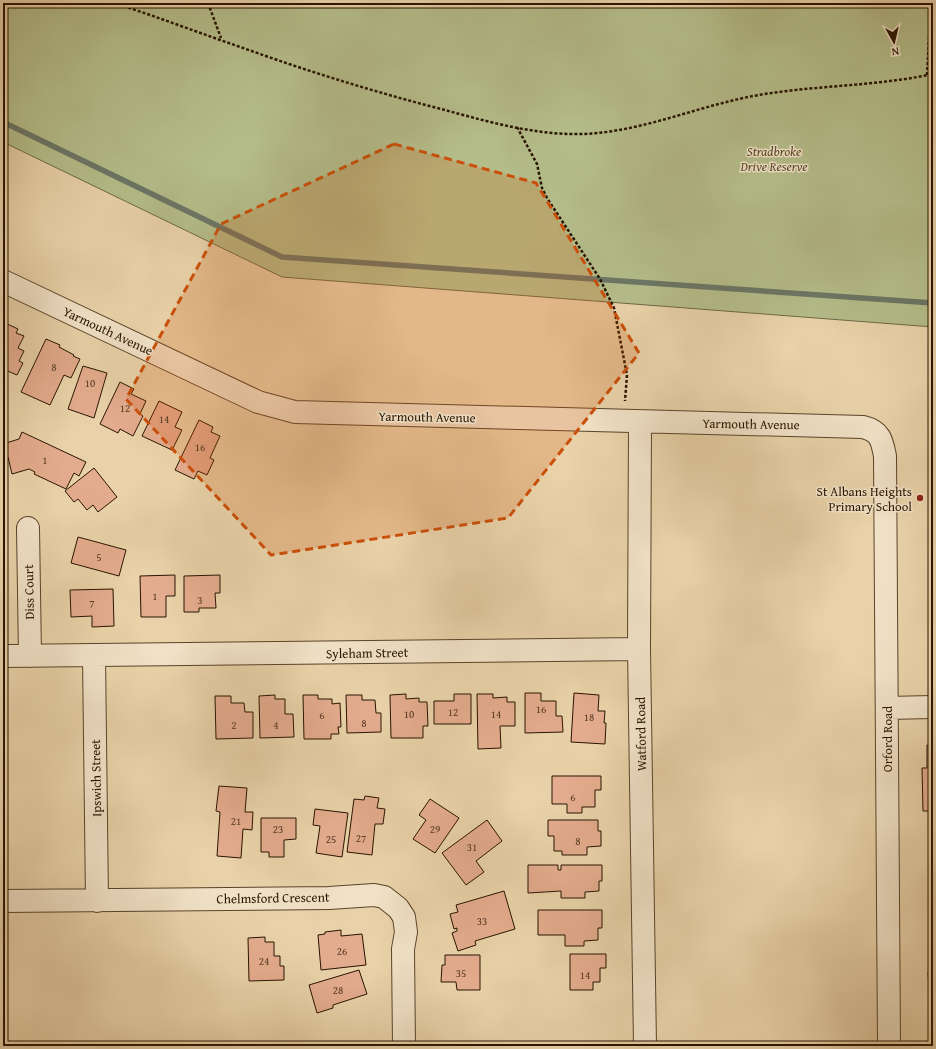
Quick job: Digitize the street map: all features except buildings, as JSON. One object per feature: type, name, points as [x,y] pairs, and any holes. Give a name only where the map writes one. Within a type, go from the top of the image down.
[{"type":"street","name":"Yarmouth Avenue","points":[[3,281],[258,402],[276,408],[314,414],[863,427],[878,433]]},
{"type":"street","name":"Watford Road","points":[[640,422],[639,649],[645,1046]]},
{"type":"street","name":"Orford Road","points":[[878,433],[882,440],[885,456],[889,1046]]},
{"type":"street","name":"Diss Court","points":[[28,528],[30,656]]},
{"type":"street","name":"Syleham Street","points":[[3,656],[639,649]]},
{"type":"street","name":"Ipswich Street","points":[[94,656],[97,901]]},
{"type":"street","points":[[887,708],[933,707]]},
{"type":"street","name":"Chelmsford Crescent","points":[[3,901],[329,898],[374,895],[384,897],[398,908],[404,917],[406,924],[404,948],[404,1046]]},
{"type":"path","points":[[114,3],[378,92],[517,127],[569,134],[614,132],[708,107],[774,93],[878,83],[933,74]]},
{"type":"path","points":[[208,3],[221,39]]},
{"type":"path","points":[[927,75],[931,3]]},
{"type":"path","points":[[517,127],[537,164],[542,188],[547,198],[600,279],[614,308],[626,375],[625,401]]},
{"type":"highlighted area","points":[[394,144],[536,183],[639,353],[508,518],[271,555],[126,399],[221,224]]},
{"type":"green space","name":"Stradbroke Drive Reserve","points":[[3,3],[933,3],[933,327],[282,277],[3,142]]},
{"type":"waterway","points":[[3,122],[282,257],[933,303]]},
{"type":"place","name":"St Albans Heights Primary School","points":[[920,498]]}]
